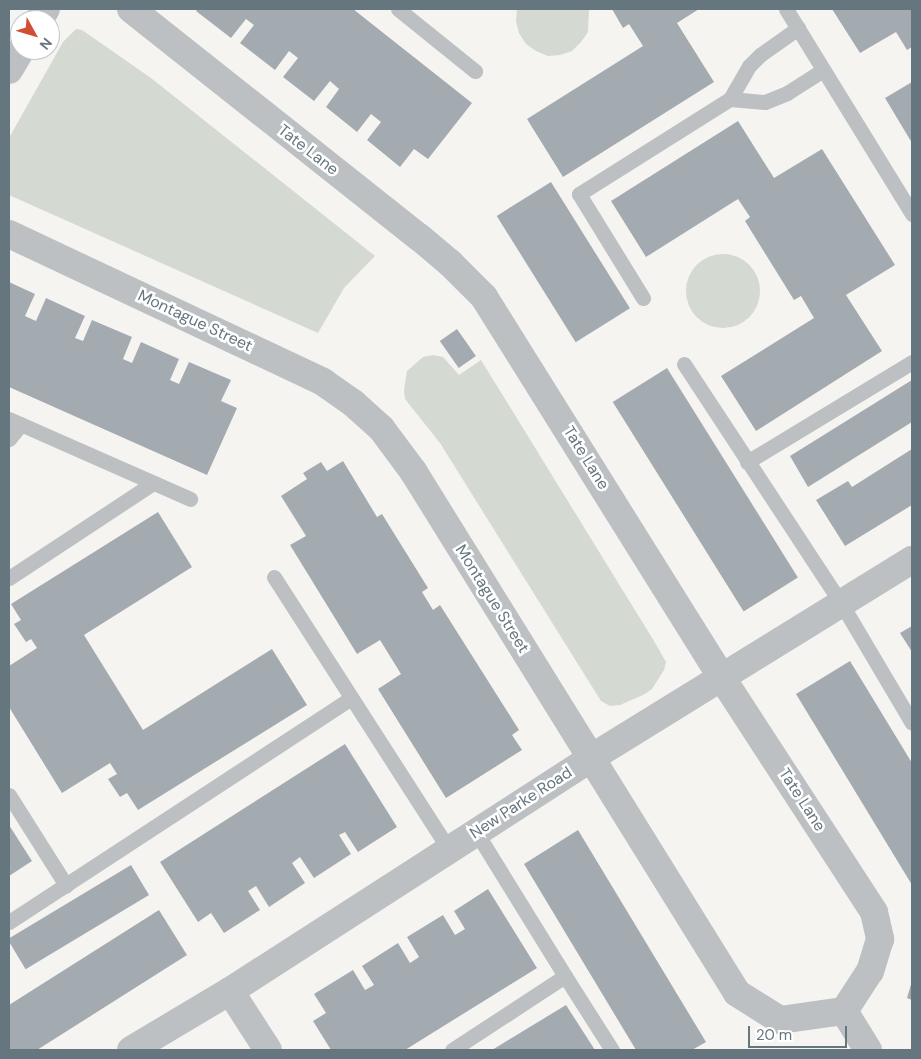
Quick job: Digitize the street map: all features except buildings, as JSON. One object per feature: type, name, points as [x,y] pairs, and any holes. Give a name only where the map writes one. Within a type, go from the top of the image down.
[{"type":"street","name":"Tate Lane","points":[[131,9],[419,237],[450,263],[484,297],[722,678],[874,912],[880,939],[870,970],[844,1011]]},
{"type":"street","name":"Montague Street","points":[[9,234],[323,382],[353,403],[374,421],[413,471],[737,993],[780,1020],[844,1011]]},
{"type":"street","name":"New Parke Road","points":[[131,1050],[230,991],[591,758],[912,560]]},
{"type":"street","points":[[230,991],[268,1050]]},
{"type":"street","points":[[844,1011],[868,1050]]},
{"type":"lane","points":[[398,9],[475,71]]},
{"type":"lane","points":[[786,9],[912,214]]},
{"type":"lane","points":[[643,298],[579,194],[730,99],[745,72],[760,55],[798,28]]},
{"type":"lane","points":[[730,99],[765,102],[786,93],[823,70]]},
{"type":"lane","points":[[747,462],[912,362]]},
{"type":"lane","points":[[684,364],[841,604],[912,723]]},
{"type":"lane","points":[[9,439],[15,421],[190,500]]},
{"type":"lane","points":[[9,578],[153,483]]},
{"type":"lane","points":[[274,577],[449,850]]},
{"type":"lane","points":[[9,922],[351,698]]},
{"type":"lane","points":[[9,795],[66,885]]},
{"type":"lane","points":[[476,832],[612,1050]]},
{"type":"lane","points":[[452,1050],[566,976]]},
{"type":"shaded area","points":[[517,9],[589,9],[588,32],[572,51],[548,56],[526,44],[519,33],[516,21]]},
{"type":"shaded area","points":[[76,29],[82,30],[151,78],[375,256],[344,288],[318,333],[9,195],[9,138],[53,60],[60,60],[60,47]]},
{"type":"shaded area","points":[[723,254],[737,257],[749,265],[757,277],[760,291],[757,305],[749,317],[737,325],[723,328],[709,325],[697,317],[689,305],[686,291],[689,277],[697,265],[709,257]]},
{"type":"shaded area","points":[[433,355],[443,357],[459,375],[481,360],[666,662],[664,670],[652,689],[643,695],[620,705],[610,706],[601,701],[440,443],[405,399],[404,390],[407,371],[423,357]]}]
